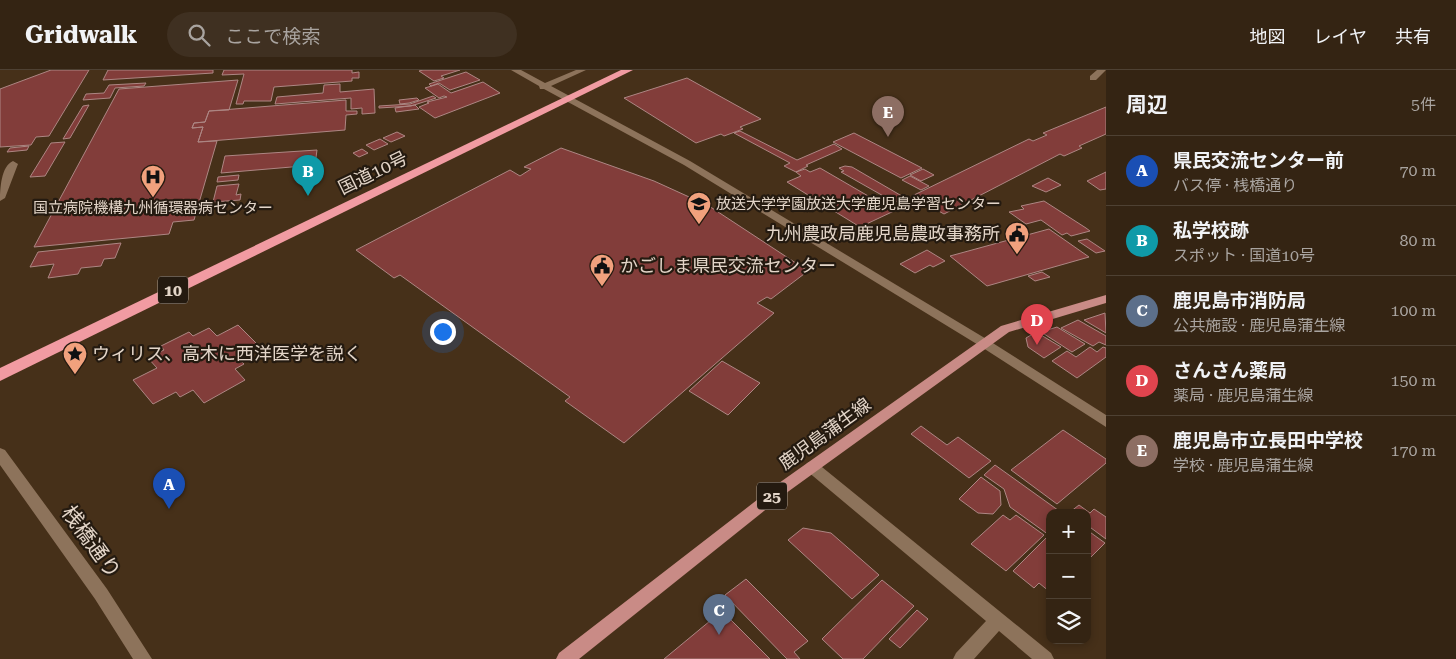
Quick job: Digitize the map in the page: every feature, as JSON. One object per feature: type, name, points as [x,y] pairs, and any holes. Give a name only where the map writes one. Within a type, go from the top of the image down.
[{"type":"highway","name":"国道10号","points":[[0,375],[628,70]]},
{"type":"main road","name":"鹿児島蒲生線","points":[[565,659],[812,467],[1005,329],[1106,299]]},
{"type":"street","points":[[515,70],[543,87],[569,99],[687,163],[984,343],[1106,422]]},
{"type":"street","points":[[543,87],[582,70]]},
{"type":"street","points":[[1093,78],[1102,70]]},
{"type":"street","points":[[0,198],[13,164]]},
{"type":"street","name":"桟橋通り","points":[[0,454],[101,594],[144,659]]},
{"type":"street","points":[[812,467],[1045,659]]},
{"type":"street","points":[[962,659],[997,621]]},
{"type":"building","points":[[51,70],[89,70],[49,136],[36,137],[31,145],[0,147],[0,89]]},
{"type":"building","points":[[108,70],[213,70],[213,73],[103,80]]},
{"type":"building","points":[[224,70],[352,70],[352,73],[359,72],[359,78],[352,78],[352,81],[274,87],[271,101],[244,101],[243,104],[236,104],[244,74],[222,75]]},
{"type":"building","points":[[460,70],[441,76],[444,78],[434,81],[419,71]]},
{"type":"building","points":[[466,72],[480,80],[450,90],[439,83],[431,86],[429,84]]},
{"type":"building","points":[[687,78],[761,119],[740,127],[743,129],[696,143],[624,98]]},
{"type":"building","points":[[238,80],[229,110],[209,111],[205,122],[194,123],[192,128],[203,127],[198,142],[217,141],[194,220],[173,222],[169,234],[34,247],[119,89]]},
{"type":"building","points":[[483,82],[500,93],[435,118],[419,107],[429,103],[427,102],[447,97],[439,98],[425,88],[438,84],[451,93]]},
{"type":"building","points":[[146,83],[144,86],[115,88],[110,98],[83,100],[86,94],[104,93],[109,85]]},
{"type":"building","points":[[340,84],[340,92],[374,89],[375,113],[362,114],[362,108],[351,109],[351,98],[275,104],[277,97],[323,93],[324,85]]},
{"type":"building","points":[[433,96],[436,98],[411,106],[379,108],[379,106],[410,104]]},
{"type":"building","points":[[417,98],[419,100],[400,104],[399,100]]},
{"type":"building","points":[[346,100],[346,111],[357,111],[357,114],[346,115],[345,130],[198,142],[203,127],[192,128],[194,123],[205,122],[209,111]]},
{"type":"building","points":[[89,105],[70,138],[63,139],[83,106]]},
{"type":"building","points":[[415,105],[419,109],[396,112],[395,108]]},
{"type":"building","points":[[1106,107],[1106,134],[1079,146],[1082,148],[1064,156],[1060,154],[944,214],[912,196],[1029,139],[1033,141],[1047,135],[1043,133]]},
{"type":"building","points":[[740,131],[797,160],[834,144],[842,149],[806,165],[808,166],[796,172],[784,166],[790,163],[734,133]]},
{"type":"building","points":[[397,132],[405,136],[391,142],[383,138]]},
{"type":"building","points":[[854,133],[922,168],[901,178],[833,142]]},
{"type":"building","points":[[380,139],[388,144],[374,150],[366,145]]},
{"type":"building","points":[[65,142],[45,176],[30,177],[51,143]]},
{"type":"building","points":[[29,146],[27,150],[7,152],[10,148]]},
{"type":"building","name":"かごしま県民交流センター","points":[[561,148],[654,181],[709,206],[808,271],[771,299],[767,297],[757,303],[774,313],[624,443],[565,401],[570,397],[400,275],[394,278],[356,250],[510,170],[520,176],[531,169],[524,167]]},
{"type":"building","points":[[362,149],[368,153],[359,157],[353,153]]},
{"type":"building","points":[[317,150],[315,165],[221,173],[225,156]]},
{"type":"building","points":[[845,166],[852,167],[907,199],[894,202],[841,172],[844,171],[839,168]]},
{"type":"building","points":[[820,168],[894,211],[860,227],[787,182],[801,176],[796,172],[805,169],[810,172]]},
{"type":"building","points":[[923,169],[934,175],[921,181],[910,175]]},
{"type":"building","points":[[1106,172],[1106,189],[1100,190],[1087,181]]},
{"type":"building","points":[[239,175],[238,180],[217,182],[218,177]]},
{"type":"building","points":[[910,176],[929,186],[921,190],[902,180]]},
{"type":"building","points":[[1048,178],[1061,185],[1046,192],[1032,186]]},
{"type":"building","points":[[239,184],[236,195],[241,194],[240,200],[213,202],[217,186]]},
{"type":"building","points":[[1044,201],[1090,231],[1071,236],[1067,233],[1062,235],[1041,220],[1026,224],[1009,212],[1024,209],[1021,206]]},
{"type":"building","points":[[1049,229],[1089,257],[987,286],[950,256]]},
{"type":"building","points":[[1087,239],[1105,251],[1096,253],[1078,241]]},
{"type":"building","points":[[121,243],[115,258],[104,259],[101,266],[81,268],[78,274],[48,278],[54,264],[30,267],[38,252]]},
{"type":"building","points":[[927,250],[945,261],[933,267],[930,265],[915,273],[900,264]]},
{"type":"building","points":[[1042,272],[1050,277],[1035,281],[1028,276]]},
{"type":"building","points":[[1105,313],[1106,333],[1084,320]]},
{"type":"building","points":[[1078,320],[1106,336],[1106,345],[1099,342],[1093,346],[1061,328]]},
{"type":"building","points":[[238,325],[259,346],[238,358],[244,364],[235,369],[245,380],[204,403],[193,390],[180,397],[176,392],[153,404],[133,380],[157,368],[148,358],[164,350],[161,346],[189,332],[193,336],[209,328],[217,336]]},
{"type":"building","points":[[1057,327],[1085,344],[1072,352],[1041,332]]},
{"type":"building","points":[[1036,332],[1061,347],[1044,358],[1028,347],[1026,338]]},
{"type":"building","points":[[1090,347],[1097,352],[1103,347],[1106,348],[1106,357],[1077,378],[1052,361],[1067,351],[1076,357]]},
{"type":"building","points":[[722,361],[760,383],[728,415],[689,391]]},
{"type":"building","points":[[921,426],[947,445],[958,437],[991,461],[969,478],[911,434]]},
{"type":"building","points":[[1063,430],[1106,459],[1106,463],[1057,504],[1011,470]]},
{"type":"building","points":[[995,465],[1056,509],[1046,509],[1046,533],[1010,507],[1004,489],[984,475]]},
{"type":"building","points":[[981,477],[1000,491],[1001,505],[993,514],[978,513],[959,499]]},
{"type":"building","points":[[1079,505],[1084,509],[1074,509]]},
{"type":"building","points":[[1094,509],[1106,517],[1106,539],[1091,528],[1091,512]]},
{"type":"building","points":[[1003,515],[1010,520],[1016,515],[1044,535],[1006,571],[971,544]]},
{"type":"building","points":[[803,528],[831,533],[879,575],[852,599],[788,540]]},
{"type":"building","points":[[1091,533],[1105,543],[1091,557]]},
{"type":"building","points":[[1046,538],[1046,589],[1039,583],[1034,588],[1013,571]]},
{"type":"building","points":[[746,579],[808,641],[794,652],[800,659],[787,659],[725,595]]},
{"type":"building","points":[[882,580],[914,606],[863,659],[843,659],[822,639]]},
{"type":"building","points":[[917,610],[928,619],[900,648],[889,639]]},
{"type":"building","points":[[722,611],[770,659],[664,659]]},
{"type":"place","name":"鹿児島市立長田中学校","points":[[888,137]]},
{"type":"place","name":"私学校跡","points":[[308,196]]},
{"type":"place","name":"国立病院機構九州循環器病センター","points":[[153,198]]},
{"type":"place","name":"放送大学学園放送大学鹿児島学習センター","points":[[699,225]]},
{"type":"place","name":"九州農政局鹿児島農政事務所","points":[[1017,255]]},
{"type":"place","name":"かごしま県民交流センター","points":[[602,287]]},
{"type":"place","name":"さんさん薬局","points":[[1037,345]]},
{"type":"place","name":"ウィリス、高木に西洋医学を説く","points":[[75,375]]},
{"type":"place","name":"県民交流センター前","points":[[169,509]]},
{"type":"place","name":"鹿児島市消防局","points":[[719,635]]}]
